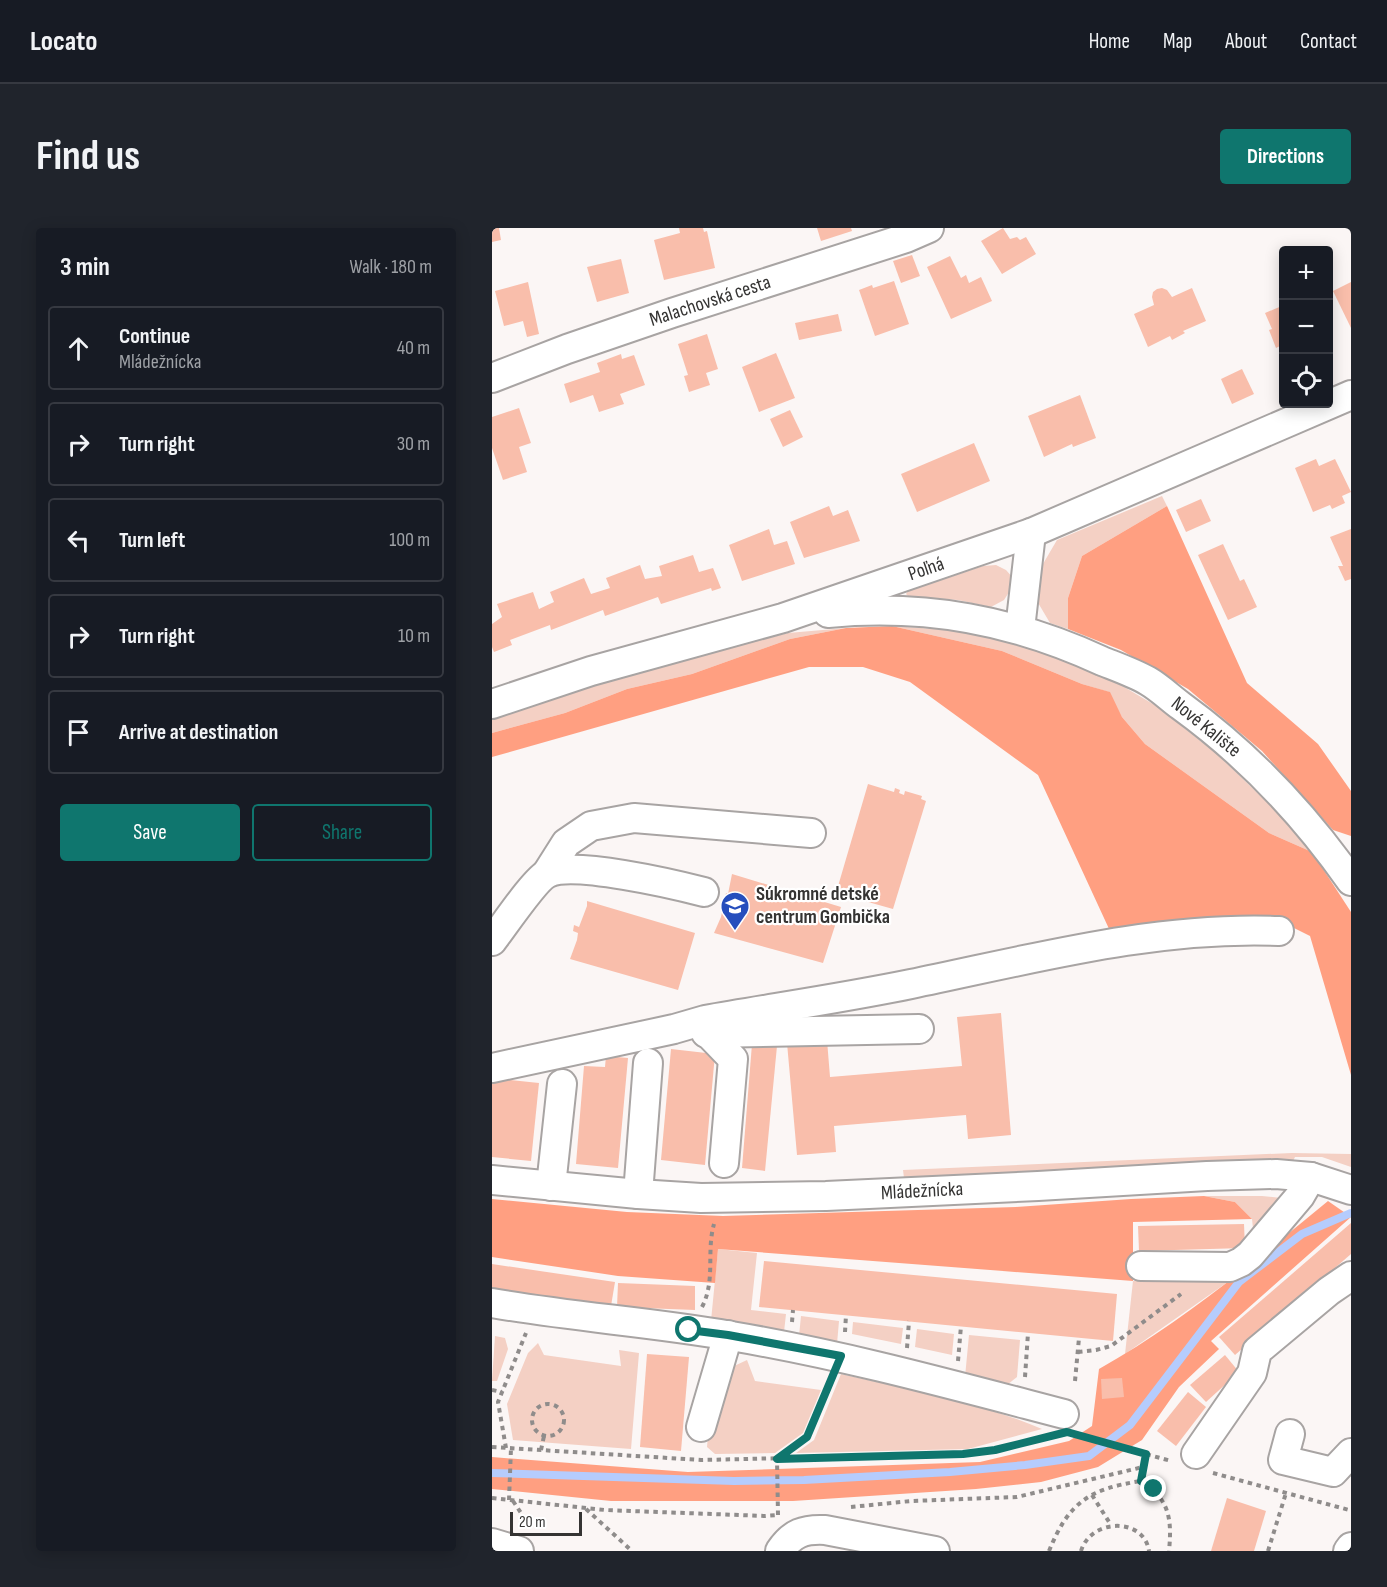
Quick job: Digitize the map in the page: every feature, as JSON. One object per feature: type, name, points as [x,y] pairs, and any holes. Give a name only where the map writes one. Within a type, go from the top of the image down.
[{"type":"street","name":"Malachovská cesta","points":[[492,378],[567,349],[896,241],[929,228]]},
{"type":"street","name":"Poľná","points":[[492,704],[591,671],[783,618],[1031,533],[1349,400]]},
{"type":"street","points":[[1020,629],[1031,533]]},
{"type":"street","name":"Nové Kalište","points":[[783,618],[851,611],[933,612],[1020,629],[1080,650],[1148,681],[1210,727],[1258,771],[1312,827],[1351,880]]},
{"type":"street","points":[[492,941],[547,873],[566,843],[591,826],[634,818],[811,832]]},
{"type":"street","points":[[547,873],[567,869],[656,880],[704,892]]},
{"type":"street","points":[[706,1027],[1074,949],[1177,933],[1241,929],[1279,930]]},
{"type":"street","points":[[706,1027],[733,1059],[724,1163]]},
{"type":"street","points":[[492,1068],[674,1029],[706,1027],[920,1029]]},
{"type":"street","points":[[638,1194],[648,1063]]},
{"type":"street","points":[[552,1186],[562,1084]]},
{"type":"street","name":"Mládežnícka","points":[[492,1180],[701,1198],[826,1196],[1283,1174],[1311,1177],[1350,1189]]},
{"type":"street","points":[[1141,1266],[1230,1266],[1250,1255],[1300,1196],[1311,1177]]},
{"type":"street","points":[[1193,1462],[1252,1373],[1257,1351],[1329,1291],[1351,1276]]},
{"type":"street","points":[[492,1303],[536,1311],[728,1335],[843,1345],[1063,1427]]},
{"type":"street","points":[[701,1427],[728,1335]]},
{"type":"street","points":[[1290,1434],[1283,1460],[1333,1472],[1351,1453]]},
{"type":"street","points":[[780,1551],[786,1541],[795,1534],[810,1529],[834,1531],[935,1551]]},
{"type":"street","points":[[492,1543],[519,1551]]},
{"type":"street","points":[[1348,1551],[1351,1547]]},
{"type":"path","points":[[689,1330],[704,1304],[711,1283],[710,1250],[715,1221]]},
{"type":"path","points":[[1078,1352],[1111,1346],[1215,1267]]},
{"type":"path","points":[[792,1325],[793,1310]]},
{"type":"path","points":[[509,1500],[510,1458],[498,1402],[536,1311]]},
{"type":"path","points":[[777,1459],[807,1437],[843,1345],[846,1315]]},
{"type":"path","points":[[957,1386],[961,1326]]},
{"type":"path","points":[[1025,1378],[1028,1333]]},
{"type":"path","points":[[1075,1381],[1079,1338]]},
{"type":"path","points":[[492,1390],[502,1392]]},
{"type":"path","points":[[553,1404],[562,1411],[563,1427],[555,1435],[544,1436],[532,1426],[532,1416],[537,1407],[553,1404]]},
{"type":"path","points":[[492,1447],[674,1460],[963,1454],[995,1450],[1063,1427],[1088,1438],[1146,1454],[1193,1462],[1286,1493],[1349,1510]]},
{"type":"path","points":[[541,1450],[544,1436]]},
{"type":"path","points":[[1141,1481],[1146,1454]]},
{"type":"path","points":[[777,1459],[778,1515]]},
{"type":"path","points":[[1049,1551],[1057,1530],[1070,1511],[1092,1495],[1106,1489],[1141,1481],[1154,1489],[1169,1514],[1171,1534],[1169,1551]]},
{"type":"path","points":[[1268,1551],[1286,1493]]},
{"type":"path","points":[[1092,1495],[1111,1525]]},
{"type":"path","points":[[492,1502],[498,1498]]},
{"type":"path","points":[[584,1508],[632,1551]]},
{"type":"path","points":[[1081,1551],[1082,1546],[1091,1535],[1111,1525],[1133,1530],[1143,1538],[1149,1551]]},
{"type":"shaded area","points":[[1162,496],[1167,506],[1082,556],[1068,598],[1068,629],[1050,623],[1037,601],[1040,569],[1057,540]]},
{"type":"shaded area","points":[[1167,506],[1247,683],[1318,744],[1351,791],[1351,836],[1333,830],[1262,751],[1188,689],[1121,650],[1068,629],[1068,598],[1082,556]]},
{"type":"shaded area","points":[[996,565],[1006,570],[1013,578],[1011,589],[1004,600],[991,607],[958,600],[909,597],[906,594],[908,591],[983,566]]},
{"type":"shaded area","points":[[892,626],[964,631],[1026,644],[1114,681],[1158,707],[1217,754],[1270,805],[1312,852],[1269,833],[1145,744],[1122,717],[1109,692],[1082,684],[1002,651]]},
{"type":"shaded area","points":[[892,626],[1002,651],[1082,684],[1110,692],[1122,717],[1145,744],[1269,833],[1312,852],[1351,912],[1351,1075],[1310,936],[1276,919],[1110,931],[1038,775],[910,682],[863,667],[809,667],[492,757],[492,733],[565,713],[627,689],[692,674],[790,639],[846,628]]},
{"type":"shaded area","points":[[846,628],[790,639],[692,674],[627,689],[565,713],[492,733],[492,720],[554,698],[684,659],[788,633]]},
{"type":"shaded area","points":[[1292,1153],[1351,1154],[1351,1167],[1322,1157],[1295,1157],[1293,1161],[1244,1161],[904,1178],[903,1170]]},
{"type":"shaded area","points":[[1204,1196],[1262,1196],[1291,1199],[1254,1238],[1252,1219],[1235,1202]]},
{"type":"shaded area","points":[[1204,1196],[1235,1202],[1252,1219],[1133,1222],[1133,1281],[718,1249],[715,1283],[618,1276],[492,1257],[492,1199],[627,1212],[723,1216],[1016,1207]]},
{"type":"shaded area","points":[[1328,1201],[1351,1217],[1211,1341],[1219,1349],[1179,1387],[1142,1440],[1098,1467],[1041,1482],[976,1489],[793,1501],[611,1501],[492,1489],[492,1457],[688,1472],[980,1462],[1069,1441],[1092,1426],[1099,1369],[1188,1311]]},
{"type":"shaded area","points":[[718,1249],[757,1253],[751,1310],[786,1314],[784,1332],[711,1321]]},
{"type":"shaded area","points":[[1232,1279],[1125,1354],[1133,1281]]},
{"type":"shaded area","points":[[801,1316],[839,1321],[837,1344],[799,1336]]},
{"type":"shaded area","points":[[853,1322],[903,1328],[901,1344],[852,1334]]},
{"type":"shaded area","points":[[917,1329],[954,1334],[952,1355],[915,1347]]},
{"type":"shaded area","points":[[969,1335],[1020,1340],[1017,1377],[1003,1388],[965,1377]]},
{"type":"shaded area","points":[[495,1336],[505,1338],[508,1349],[497,1381],[492,1381]]},
{"type":"shaded area","points":[[538,1343],[544,1355],[621,1366],[619,1350],[639,1353],[631,1449],[513,1440],[507,1404],[528,1353]]},
{"type":"shaded area","points":[[747,1360],[755,1381],[821,1390],[803,1433],[775,1453],[715,1454],[707,1447],[709,1424],[732,1367]]},
{"type":"shaded area","points":[[841,1374],[968,1404],[1042,1429],[968,1449],[796,1453],[814,1440]]},
{"type":"building","points":[[492,228],[499,228],[501,240],[492,242]]},
{"type":"building","points":[[679,228],[703,228],[704,232],[707,231],[715,268],[664,280],[654,240],[680,233]]},
{"type":"building","points":[[817,228],[851,228],[852,231],[821,241]]},
{"type":"building","points":[[1003,228],[1010,239],[1017,237],[1020,240],[1026,237],[1036,254],[1002,274],[981,241]]},
{"type":"building","points":[[912,255],[920,276],[901,283],[893,261]]},
{"type":"building","points":[[950,256],[961,278],[966,275],[969,283],[981,277],[992,301],[951,319],[927,267]]},
{"type":"building","points":[[621,259],[629,293],[597,302],[587,267]]},
{"type":"building","points":[[894,281],[909,324],[875,336],[859,290]]},
{"type":"building","points":[[528,282],[539,334],[527,337],[523,321],[504,326],[495,291]]},
{"type":"building","points":[[1351,282],[1351,328],[1333,291]]},
{"type":"building","points":[[1162,288],[1167,290],[1172,297],[1192,288],[1206,321],[1183,331],[1185,333],[1172,340],[1170,336],[1148,347],[1134,314],[1154,305],[1153,292]]},
{"type":"building","points":[[1279,307],[1279,346],[1276,348],[1269,330],[1272,329],[1265,313]]},
{"type":"building","points":[[838,314],[842,331],[799,340],[795,323]]},
{"type":"building","points":[[707,334],[718,369],[706,373],[710,385],[689,392],[684,376],[688,375],[678,344]]},
{"type":"building","points":[[776,353],[795,398],[759,412],[742,367]]},
{"type":"building","points":[[621,354],[622,359],[634,355],[645,385],[620,394],[624,404],[599,412],[593,395],[570,403],[564,384],[600,372],[597,363]]},
{"type":"building","points":[[1242,369],[1254,394],[1232,404],[1221,379]]},
{"type":"building","points":[[1080,395],[1096,438],[1073,447],[1072,444],[1044,457],[1028,416]]},
{"type":"building","points":[[519,408],[531,443],[519,447],[527,472],[503,480],[492,448],[492,417]]},
{"type":"building","points":[[790,410],[803,437],[783,447],[770,419]]},
{"type":"building","points":[[974,443],[990,481],[917,512],[901,474]]},
{"type":"building","points":[[1316,459],[1319,466],[1335,459],[1351,492],[1342,496],[1345,503],[1332,509],[1330,505],[1313,512],[1295,468]]},
{"type":"building","points":[[1201,499],[1211,521],[1186,532],[1176,510]]},
{"type":"building","points":[[829,506],[833,516],[848,510],[860,541],[804,558],[790,522]]},
{"type":"building","points":[[769,529],[774,545],[787,541],[795,564],[742,581],[729,545]]},
{"type":"building","points":[[1351,529],[1351,579],[1345,581],[1338,566],[1343,566],[1330,537]]},
{"type":"building","points":[[1223,544],[1240,581],[1244,579],[1257,607],[1228,620],[1198,555]]},
{"type":"building","points":[[693,555],[699,572],[713,568],[721,588],[712,591],[711,588],[661,604],[658,597],[605,616],[603,610],[551,630],[550,625],[510,640],[512,645],[494,652],[492,624],[502,617],[497,604],[533,592],[539,609],[554,602],[550,592],[584,578],[591,594],[610,588],[606,578],[640,565],[645,579],[662,576],[659,566]]},
{"type":"building","points":[[868,784],[894,792],[895,788],[904,795],[905,791],[922,796],[921,799],[926,801],[893,909],[836,893]]},
{"type":"building","points":[[732,874],[841,907],[823,963],[714,933],[721,917]]},
{"type":"building","points":[[587,901],[695,933],[678,990],[570,959],[578,933],[573,931],[574,925],[579,927]]},
{"type":"building","points":[[1001,1013],[1011,1135],[968,1139],[966,1115],[834,1126],[836,1152],[797,1155],[787,1043],[827,1040],[830,1077],[962,1066],[957,1017]]},
{"type":"building","points":[[752,1044],[777,1046],[765,1171],[742,1168]]},
{"type":"building","points":[[671,1049],[715,1054],[705,1165],[661,1160]]},
{"type":"building","points":[[606,1056],[628,1058],[618,1168],[576,1164],[584,1066],[605,1067]]},
{"type":"building","points":[[492,1078],[539,1083],[531,1161],[492,1157]]},
{"type":"building","points":[[1351,1223],[1351,1254],[1235,1355],[1219,1337]]},
{"type":"building","points":[[1244,1224],[1245,1248],[1139,1251],[1138,1226]]},
{"type":"building","points":[[764,1261],[1117,1294],[1113,1341],[759,1307]]},
{"type":"building","points":[[492,1264],[615,1282],[611,1306],[492,1289]]},
{"type":"building","points":[[618,1283],[695,1286],[695,1310],[617,1307]]},
{"type":"building","points":[[647,1354],[689,1357],[681,1451],[640,1447]]},
{"type":"building","points":[[1225,1355],[1239,1372],[1206,1402],[1190,1385]]},
{"type":"building","points":[[1122,1378],[1124,1397],[1102,1399],[1101,1379]]},
{"type":"building","points":[[1188,1392],[1206,1407],[1176,1446],[1157,1431]]},
{"type":"building","points":[[1227,1498],[1266,1511],[1254,1551],[1211,1551]]},
{"type":"waterway","points":[[492,1473],[734,1481],[804,1480],[950,1472],[1089,1456],[1130,1425],[1239,1282],[1302,1234],[1351,1213]]},
{"type":"place","name":"Súkromné detské centrum Gombička","points":[[735,932]]},
{"type":"route","points":[[689,1330],[841,1356],[807,1437],[777,1459],[963,1454],[995,1450],[1067,1432],[1146,1454],[1141,1481],[1154,1489]]}]
